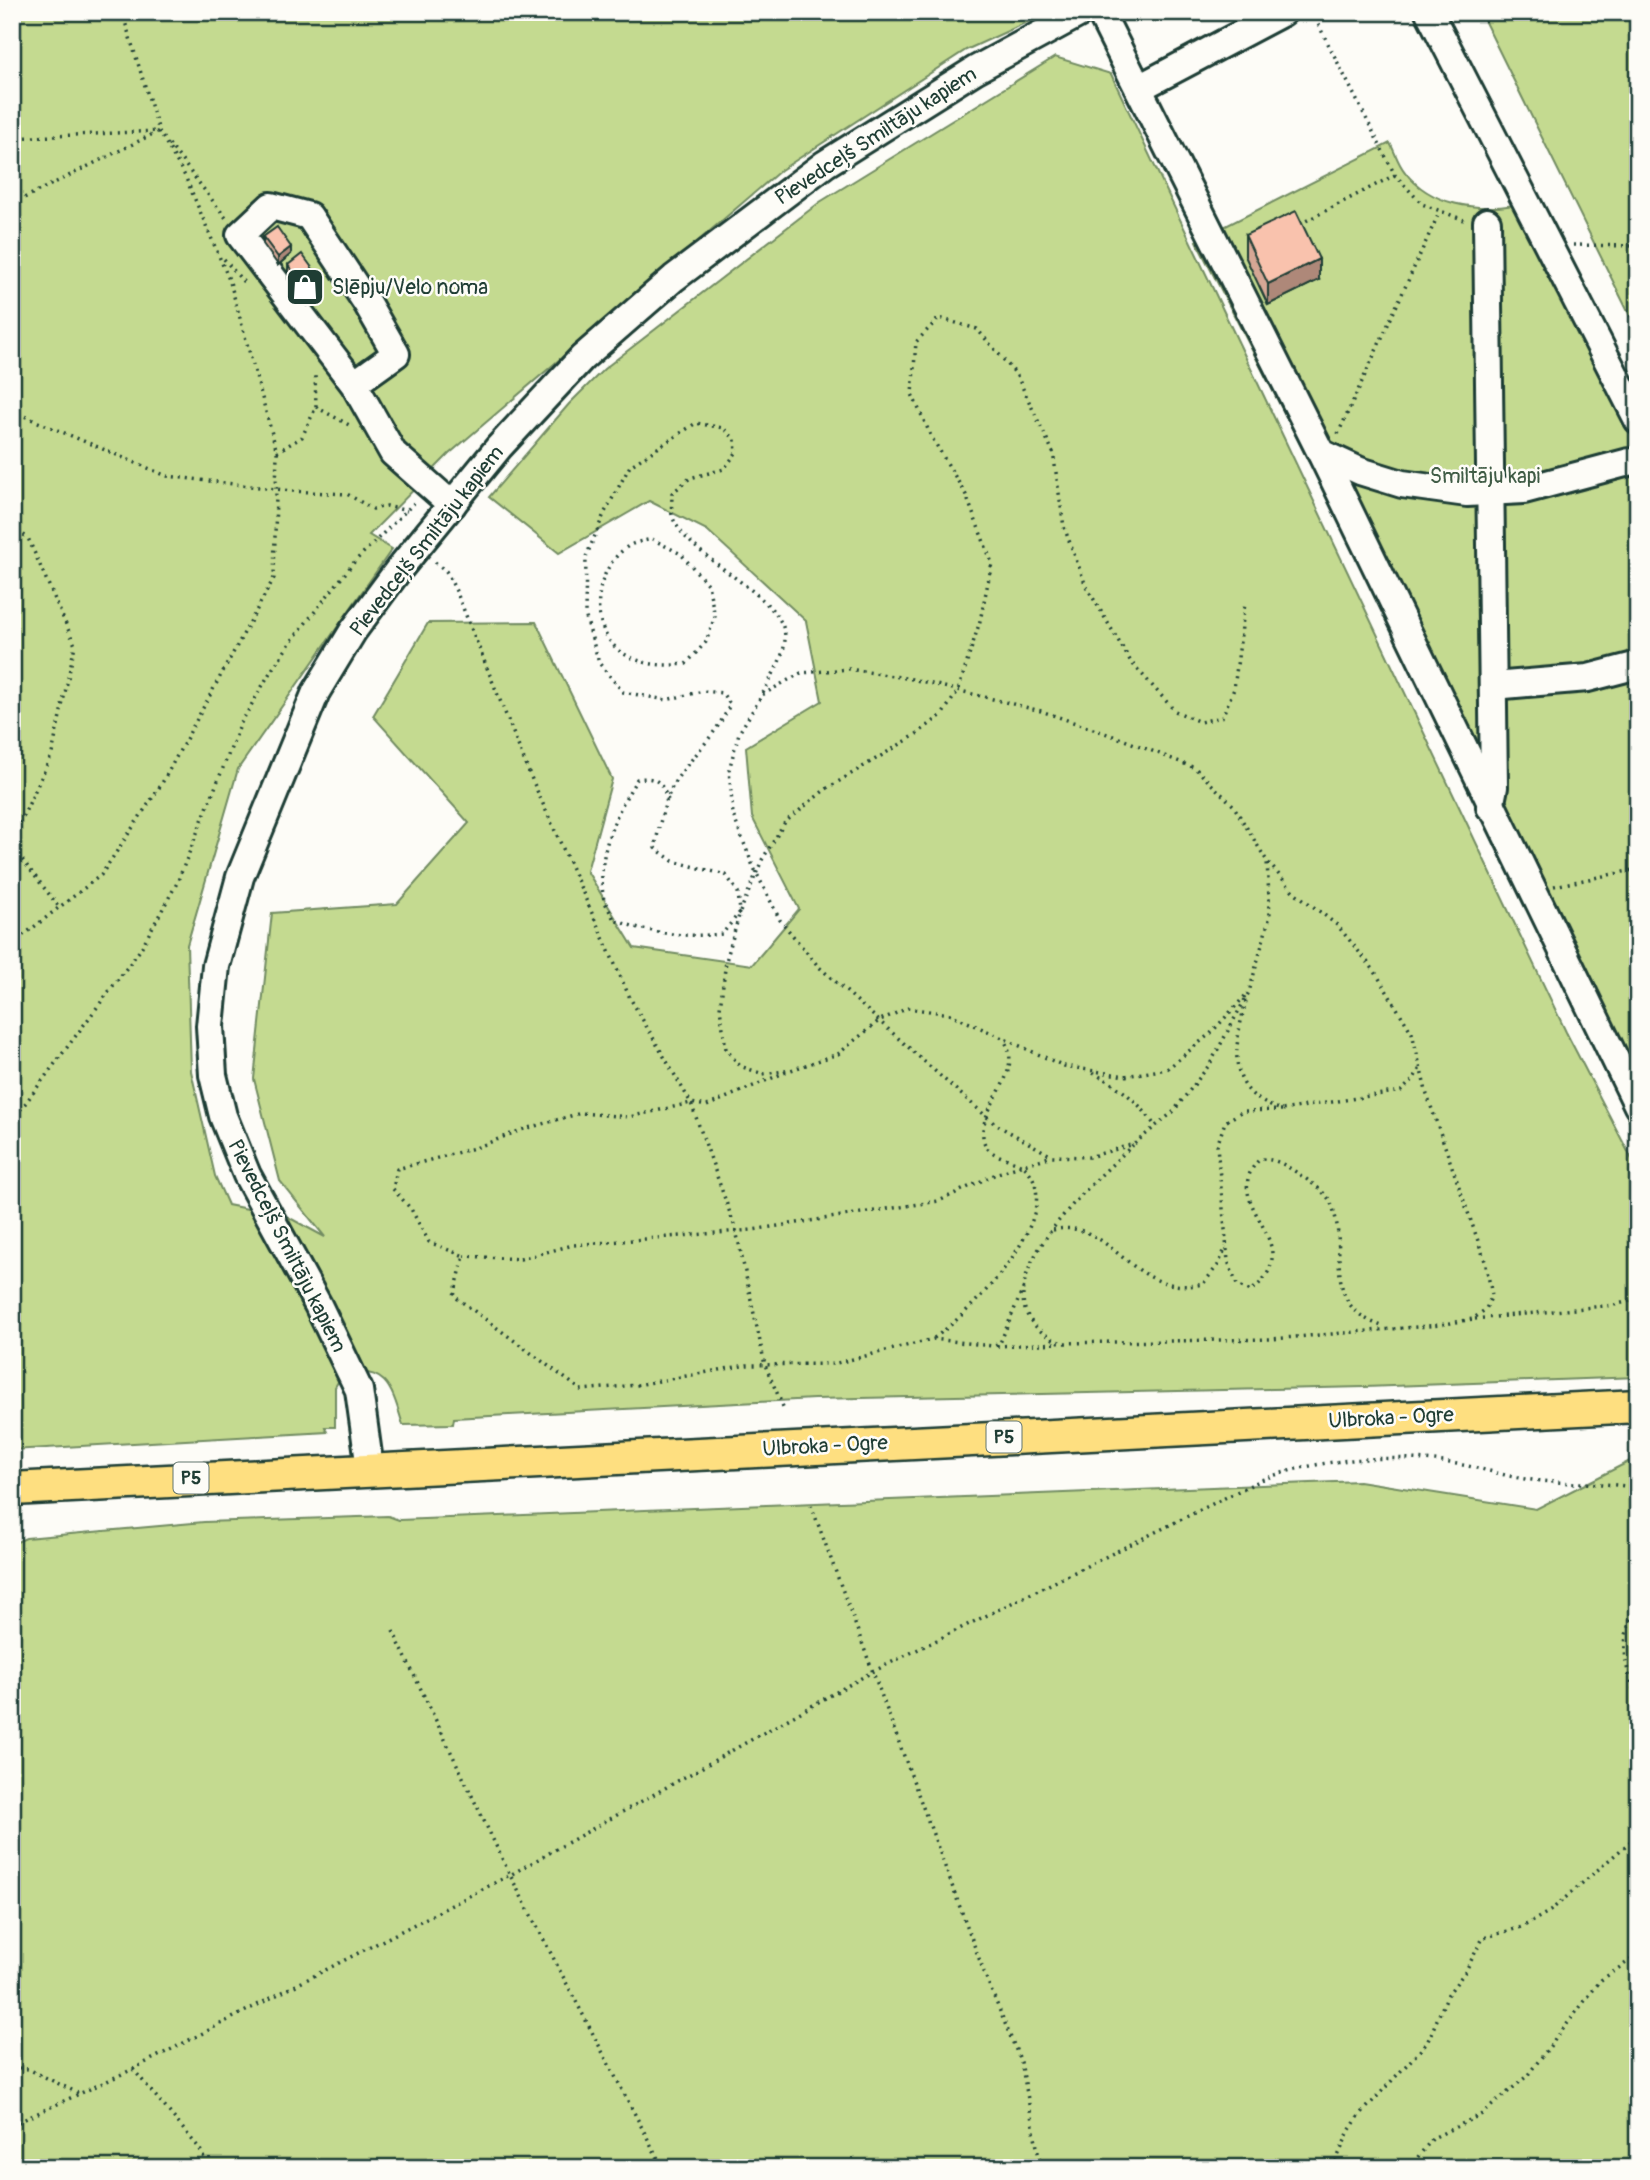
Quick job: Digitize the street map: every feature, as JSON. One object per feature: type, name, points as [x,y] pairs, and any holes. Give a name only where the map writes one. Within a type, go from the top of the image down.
[{"type":"main road","name":"Ulbroka - Ogre","points":[[12,1489],[1638,1406]]},
{"type":"street","name":"Pievedceļš Smiltāju kapiem","points":[[370,1469],[359,1390],[318,1305],[247,1175],[223,1116],[213,1075],[210,1026],[216,966],[240,877],[316,692],[354,631],[418,547],[499,447],[582,358],[674,278],[837,156],[975,70],[1082,12]]},
{"type":"street","points":[[1100,12],[1325,454],[1490,807],[1638,1106]]},
{"type":"street","points":[[1139,88],[1283,12]]},
{"type":"street","points":[[1429,12],[1638,420]]},
{"type":"street","points":[[354,384],[396,354],[368,305],[309,216],[271,206],[240,235],[354,384],[393,453],[452,505]]},
{"type":"street","points":[[1487,222],[1494,788],[1490,807]]},
{"type":"street","points":[[1325,454],[1360,471],[1434,491],[1524,490],[1629,462]]},
{"type":"street","points":[[1493,685],[1588,678],[1638,665]]},
{"type":"path","points":[[12,944],[101,875],[161,785],[274,578],[277,452],[220,255],[185,176],[159,131],[122,12]]},
{"type":"path","points":[[1312,12],[1395,175],[1413,197],[1438,213],[1473,222],[1487,222]]},
{"type":"path","points":[[12,138],[159,131]]},
{"type":"path","points":[[12,204],[159,131]]},
{"type":"path","points":[[159,131],[240,235]]},
{"type":"path","points":[[1297,225],[1395,175]]},
{"type":"path","points":[[1325,454],[1438,213]]},
{"type":"path","points":[[1547,244],[1638,246]]},
{"type":"path","points":[[220,255],[251,290]]},
{"type":"path","points":[[791,1070],[763,1074],[740,1066],[726,1049],[720,1008],[726,961],[740,912],[785,822],[826,789],[942,715],[958,691],[980,621],[992,562],[966,495],[931,436],[912,394],[916,342],[939,318],[976,329],[1016,373],[1053,452],[1064,527],[1086,586],[1131,662],[1175,711],[1200,722],[1222,717],[1234,689],[1245,603]]},
{"type":"path","points":[[277,452],[302,437],[316,407],[317,381],[309,364]]},
{"type":"path","points":[[12,411],[166,476],[292,491],[347,494],[373,509],[387,506],[407,510]]},
{"type":"path","points":[[668,800],[661,782],[651,777],[637,779],[620,807],[604,855],[603,896],[614,920],[647,932],[694,937],[722,934],[740,912],[738,892],[726,875],[673,862],[655,848],[660,820],[668,800],[675,782],[723,721],[730,704],[722,693],[703,691],[666,700],[624,692],[599,663],[585,614],[586,557],[604,513],[630,466],[695,423],[723,428],[735,439],[736,453],[724,469],[690,478],[673,494],[672,515],[685,536],[780,617],[785,638],[779,659],[762,695],[740,733],[729,770],[733,815],[757,874],[780,920],[818,966],[987,1117],[1052,1156]]},
{"type":"path","points":[[12,1121],[141,950],[159,920],[177,883],[241,723],[271,671],[355,561],[431,484]]},
{"type":"path","points":[[12,527],[28,538],[75,645],[52,754],[19,825],[14,849],[59,907]]},
{"type":"path","points":[[652,539],[681,554],[708,585],[715,616],[706,642],[686,664],[657,666],[627,656],[605,636],[598,597],[607,569],[628,545],[652,539]]},
{"type":"path","points":[[418,547],[446,571],[457,593],[530,775],[630,998],[691,1103],[736,1230],[765,1365],[784,1409]]},
{"type":"path","points":[[762,695],[801,673],[849,669],[1041,711],[1195,768],[1233,804],[1267,861],[1293,891],[1338,925],[1374,970],[1412,1033],[1427,1095],[1485,1261],[1492,1295],[1486,1309],[1473,1319]]},
{"type":"path","points":[[1267,861],[1270,916],[1237,1035],[1237,1066],[1245,1090],[1264,1105],[1282,1110]]},
{"type":"path","points":[[1532,890],[1638,869]]},
{"type":"path","points":[[1134,1144],[1089,1157],[1052,1156],[999,1173],[939,1200],[752,1230],[573,1245],[520,1259],[464,1256],[429,1242],[411,1209],[393,1189],[397,1169],[478,1147],[521,1130],[581,1113],[629,1117],[691,1103],[706,1106],[791,1070],[838,1054],[880,1020],[908,1008],[950,1014],[1064,1066],[1125,1076],[1167,1069],[1211,1033],[1249,992]]},
{"type":"path","points":[[992,1346],[1000,1343],[1008,1329],[1031,1260],[1051,1231],[1092,1184],[1173,1112],[1210,1064],[1249,992]]},
{"type":"path","points":[[934,1339],[950,1327],[981,1294],[1026,1239],[1034,1216],[1036,1193],[1031,1173],[992,1154],[985,1144],[983,1130],[987,1117],[1004,1084],[1010,1063],[1008,1047],[1003,1038]]},
{"type":"path","points":[[1389,1329],[1357,1314],[1347,1300],[1337,1269],[1337,1229],[1331,1201],[1277,1159],[1260,1159],[1249,1170],[1246,1188],[1254,1211],[1269,1234],[1274,1260],[1266,1279],[1251,1290],[1237,1285],[1228,1261],[1217,1146],[1225,1122],[1243,1111],[1282,1110],[1401,1091],[1413,1080],[1420,1068]]},
{"type":"path","points":[[1088,1070],[1123,1089],[1141,1105],[1155,1127]]},
{"type":"path","points":[[1051,1231],[1069,1226],[1086,1231],[1138,1272],[1160,1283],[1185,1288],[1203,1284],[1218,1265],[1226,1245]]},
{"type":"path","points":[[464,1256],[454,1296],[580,1390],[638,1385],[747,1365],[833,1364],[934,1339],[992,1346],[1272,1339],[1614,1305],[1638,1299]]},
{"type":"path","points":[[1023,1289],[1026,1315],[1039,1334],[1062,1343]]},
{"type":"path","points":[[12,2125],[133,2069],[510,1875],[872,1672],[1230,1494],[1298,1468],[1347,1461],[1405,1460],[1468,1466],[1527,1479],[1607,1483],[1638,1488]]},
{"type":"path","points":[[810,1506],[986,1980],[1021,2062],[1041,2168]]},
{"type":"path","points":[[1638,1607],[1628,1624],[1625,1643],[1628,1670],[1638,1699]]},
{"type":"path","points":[[393,1631],[510,1875],[663,2168]]},
{"type":"path","points":[[1333,2168],[1349,2131],[1359,2116],[1426,2043],[1448,1994],[1465,1972],[1483,1938],[1522,1927],[1550,1911],[1638,1835]]},
{"type":"path","points":[[1409,2168],[1433,2138],[1482,2114],[1527,2076],[1601,1980],[1638,1955]]},
{"type":"path","points":[[12,2067],[28,2069],[78,2093]]},
{"type":"path","points":[[133,2069],[200,2149],[208,2168]]},
{"type":"green space","points":[[12,12],[1049,12],[966,50],[781,170],[449,454],[369,535],[392,549],[238,769],[187,945],[191,1071],[215,1176],[228,1205],[288,1217],[325,1237],[280,1181],[254,1079],[272,913],[397,904],[469,823],[373,716],[428,623],[536,622],[612,779],[587,871],[634,948],[752,965],[799,909],[752,817],[746,747],[822,701],[806,621],[707,530],[649,501],[559,553],[489,497],[569,404],[604,369],[820,202],[1055,57],[1111,74],[1566,1032],[1638,1171],[1638,1377],[1365,1387],[814,1399],[454,1418],[453,1424],[403,1425],[391,1390],[385,1382],[369,1373],[357,1373],[342,1375],[335,1387],[335,1427],[325,1427],[327,1432],[12,1450]]},
{"type":"green space","points":[[1480,12],[1638,12],[1638,332]]},
{"type":"green space","name":"Smiltāju kapi","points":[[1390,143],[1405,172],[1428,192],[1441,199],[1470,206],[1515,205],[1638,443],[1638,1139],[1332,506],[1196,241]]},
{"type":"green space","points":[[1638,1457],[1638,2168],[12,2168],[12,1544],[26,1538],[204,1522],[388,1516],[399,1520],[1359,1481],[1536,1509]]},
{"type":"building","points":[[1296,211],[1319,259],[1268,284],[1245,235]]},
{"type":"building","points":[[277,227],[291,247],[278,257],[263,237]]},
{"type":"building","points":[[302,254],[321,280],[308,291],[288,265]]},
{"type":"place","name":"Slēpju/Velo noma","points":[[305,287]]}]
